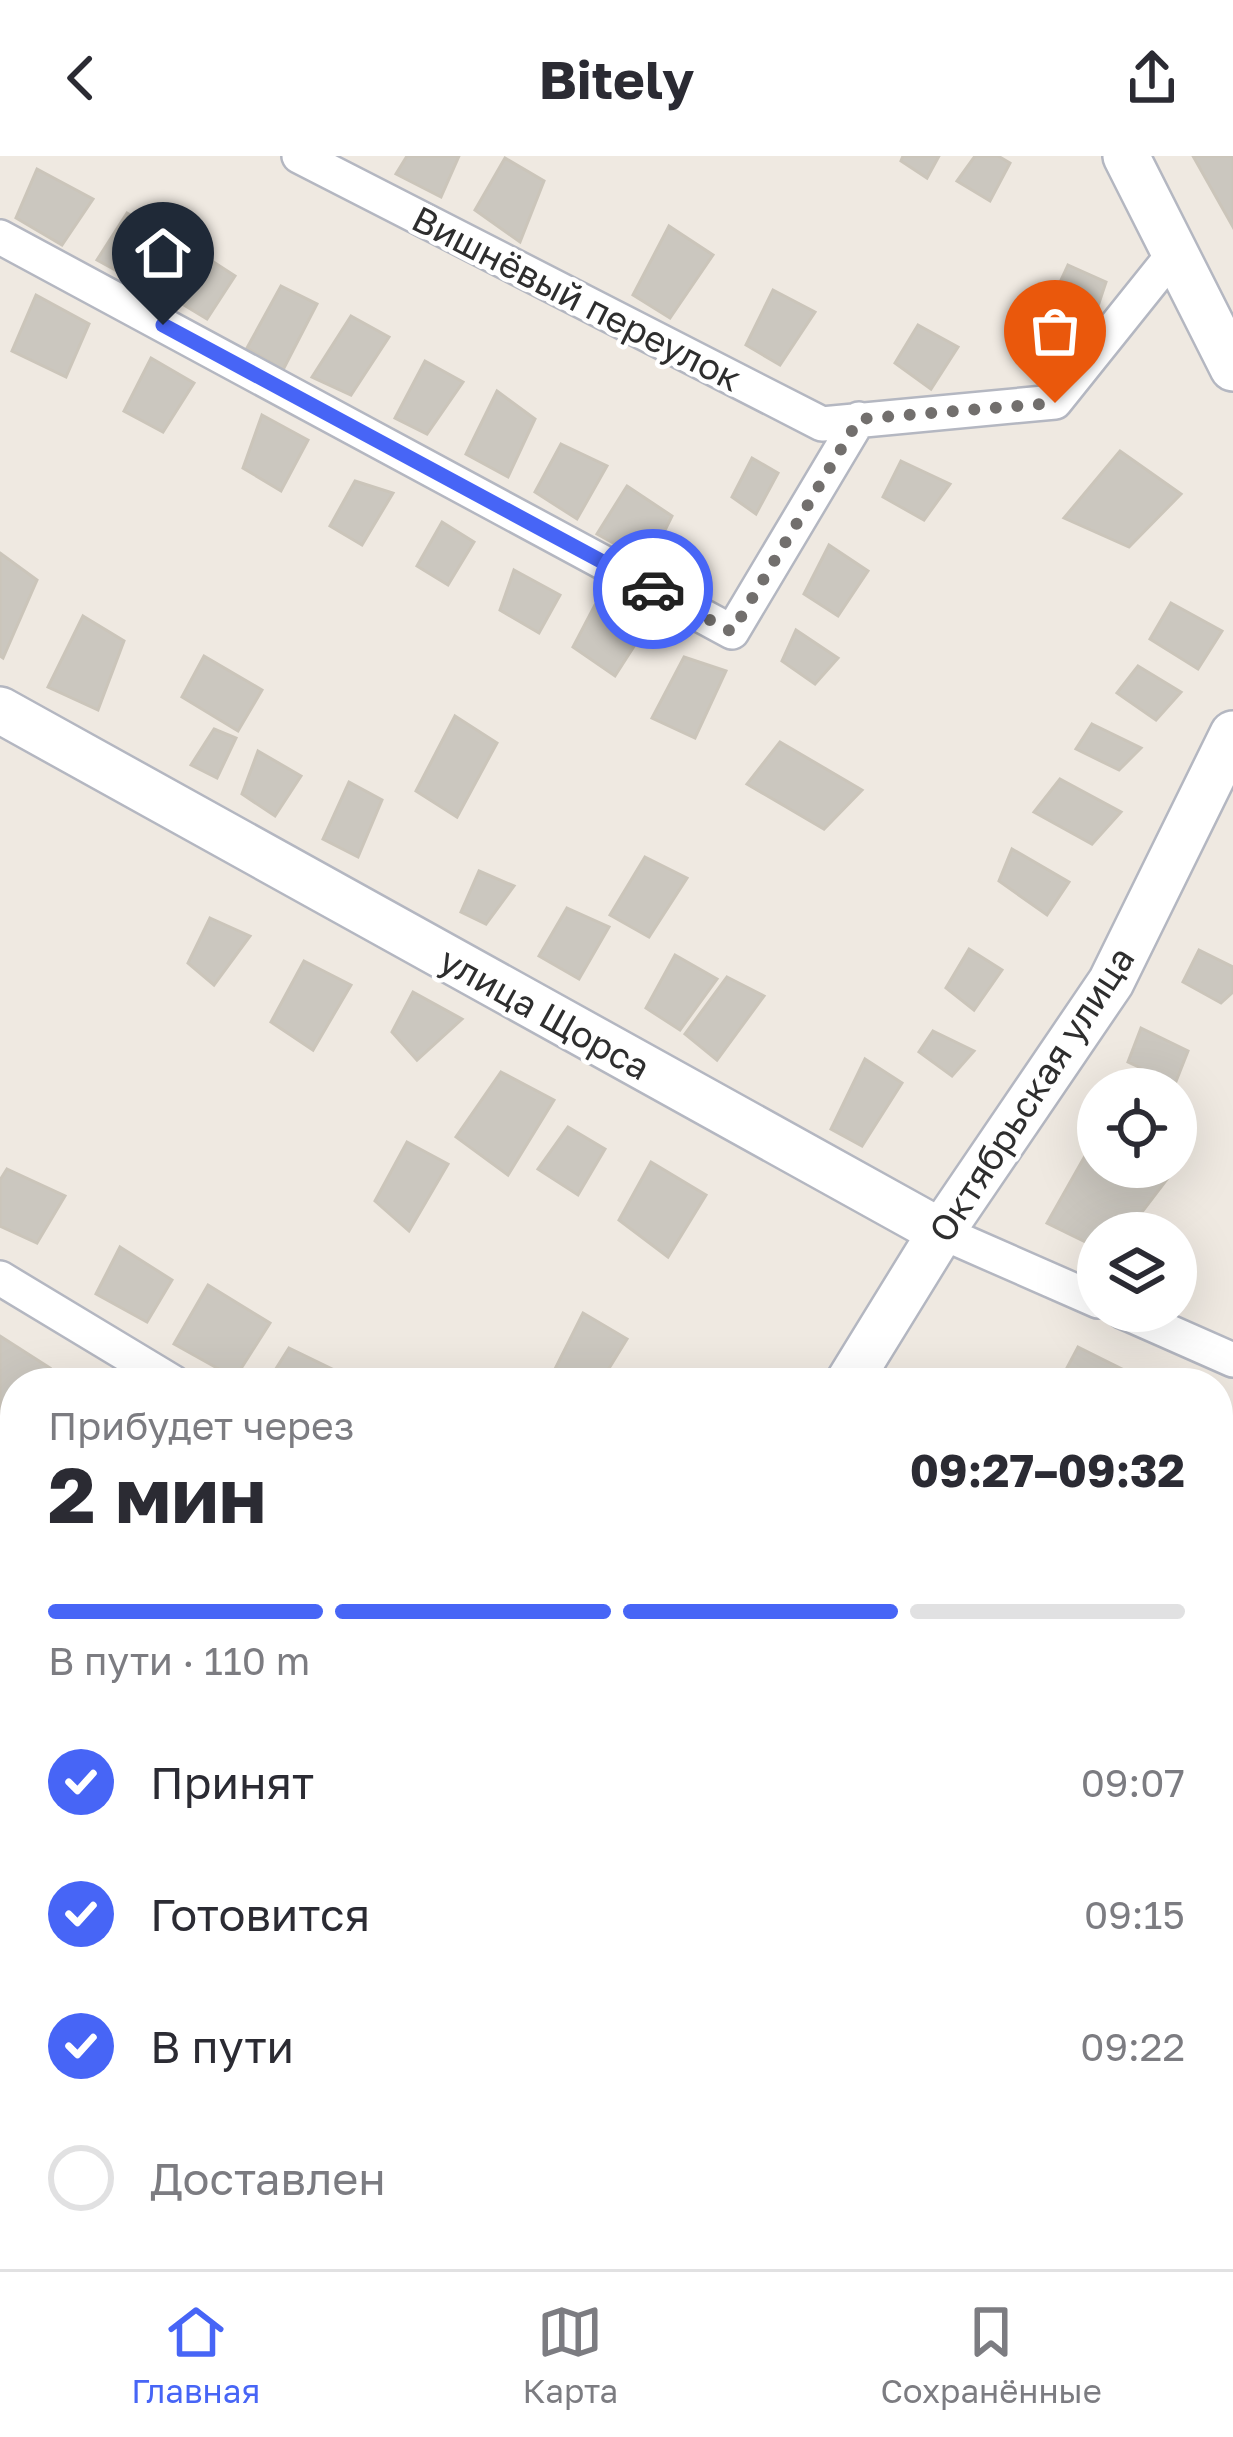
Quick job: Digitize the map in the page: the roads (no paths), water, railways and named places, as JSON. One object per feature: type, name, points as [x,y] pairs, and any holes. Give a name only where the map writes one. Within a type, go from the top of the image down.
[{"type":"street","name":"Вишнёвый переулок","points":[[299,156],[822,424],[1055,403],[1176,251]]},
{"type":"street","points":[[1126,156],[1233,368]]},
{"type":"street","points":[[0,237],[732,632],[859,419]]},
{"type":"street","name":"улица Щорса","points":[[0,710],[941,1232],[1077,1292]]},
{"type":"street","name":"Октябрьская улица","points":[[857,1368],[941,1232],[1111,982],[1233,734]]},
{"type":"street","points":[[0,1278],[149,1368]]},
{"type":"street","points":[[1169,1332],[1233,1360]]}]
